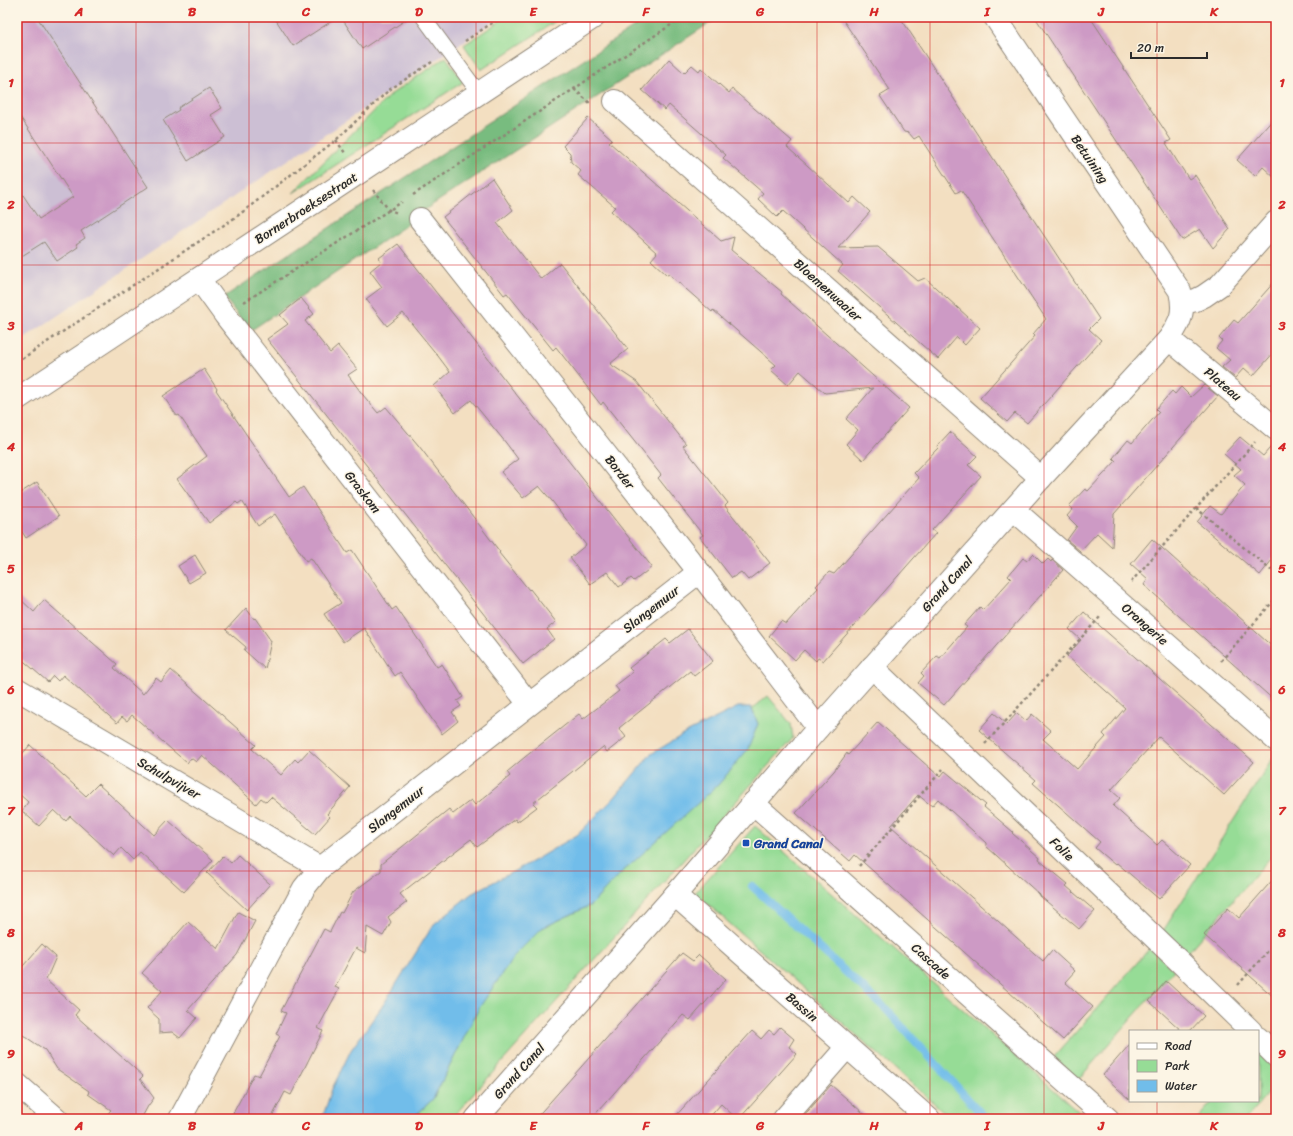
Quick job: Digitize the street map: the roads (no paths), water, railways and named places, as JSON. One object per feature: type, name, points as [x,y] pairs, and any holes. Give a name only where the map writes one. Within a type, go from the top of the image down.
[{"type":"street","name":"Bornerbroeksestraat","points":[[17,399],[594,17]]},
{"type":"street","name":"Betuining","points":[[994,17],[1180,291],[1182,303]]},
{"type":"street","name":"Bloemenwaaier","points":[[615,101],[1041,478]]},
{"type":"street","name":"Border","points":[[420,219],[699,572],[818,728]]},
{"type":"street","points":[[1182,303],[1200,298],[1220,285],[1276,222]]},
{"type":"street","name":"Graskom","points":[[199,279],[225,315],[530,704]]},
{"type":"street","name":"Grand Canal","points":[[476,1119],[675,895],[872,667],[1014,510],[1041,478],[1169,339],[1177,327],[1182,315],[1182,303]]},
{"type":"street","name":"Plateau","points":[[1169,339],[1276,428]]},
{"type":"street","name":"Orangerie","points":[[1014,510],[1276,740]]},
{"type":"street","name":"Slangemuur","points":[[180,1119],[304,888],[320,868],[699,572]]},
{"type":"street","name":"Folie","points":[[872,667],[1249,1030]]},
{"type":"street","name":"Schulpvijver","points":[[17,689],[320,868]]},
{"type":"street","name":"Cascade","points":[[753,803],[1108,1119]]},
{"type":"street","name":"Bassin","points":[[675,895],[929,1119]]},
{"type":"street","points":[[1259,1039],[1276,1056]]},
{"type":"street","points":[[784,1119],[847,1047]]},
{"type":"street","points":[[17,1084],[56,1119]]},
{"type":"lane","points":[[423,17],[479,93]]},
{"type":"water","points":[[738,707],[751,707],[758,724],[748,749],[719,784],[619,875],[591,905],[542,928],[515,955],[479,1008],[433,1099],[412,1119],[322,1119],[332,1089],[351,1050],[383,1005],[434,924],[471,894],[533,861],[577,835],[614,798],[651,754],[686,733]]},
{"type":"waterway","points":[[752,886],[886,1009],[986,1119]]},
{"type":"place","name":"Grand Canal","points":[[746,843]]}]
